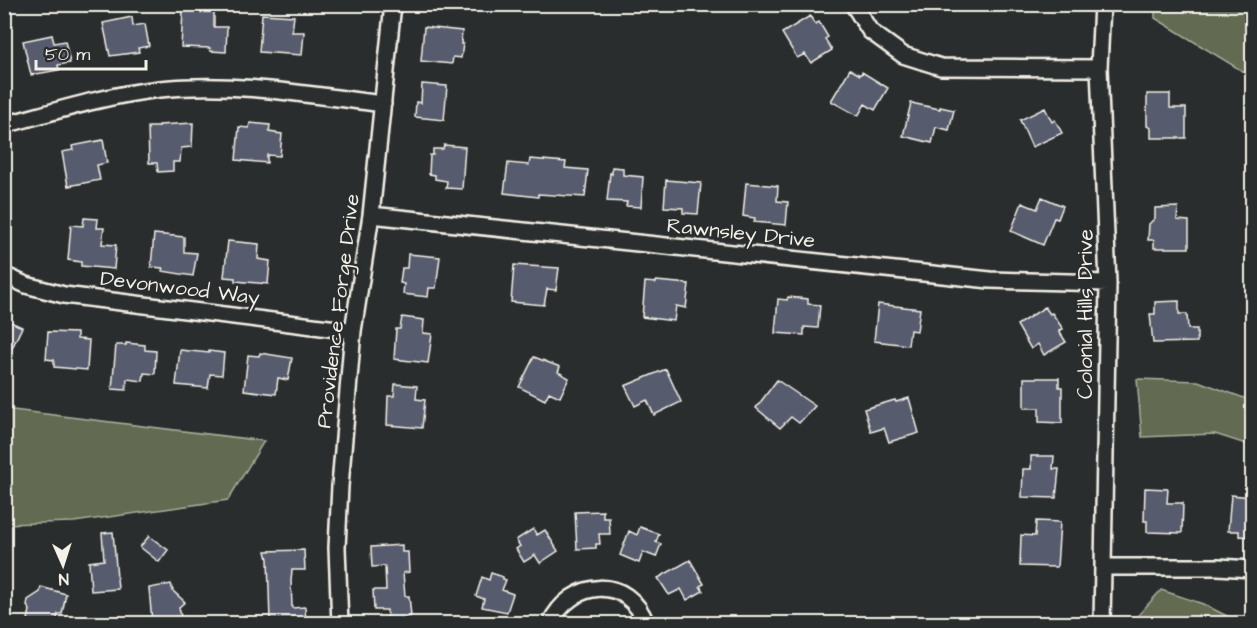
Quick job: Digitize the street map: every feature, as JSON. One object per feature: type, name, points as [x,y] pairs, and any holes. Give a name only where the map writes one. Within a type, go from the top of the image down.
[{"type":"street","name":"Providence Forge Drive","points":[[340,624],[337,548],[352,331],[371,215],[393,4]]},
{"type":"street","points":[[853,4],[870,31],[903,56],[941,67],[1099,68]]},
{"type":"street","name":"Colonial Hills Drive","points":[[1102,4],[1099,68],[1108,283],[1102,624]]},
{"type":"street","points":[[4,125],[119,95],[172,88],[213,86],[256,88],[384,104]]},
{"type":"street","name":"Rawnsley Drive","points":[[371,215],[990,280],[1108,283]]},
{"type":"street","name":"Devonwood Way","points":[[4,275],[27,285],[64,294],[352,331]]},
{"type":"street","points":[[1104,567],[1252,569]]},
{"type":"street","points":[[550,624],[556,611],[569,598],[588,590],[607,589],[630,598],[642,612],[646,624]]},
{"type":"green space","points":[[1155,5],[1252,5],[1252,77],[1155,18]]},
{"type":"green space","points":[[1137,379],[1198,381],[1252,401],[1252,446],[1215,434],[1142,437]]},
{"type":"green space","points":[[4,409],[264,441],[228,500],[74,522],[5,524]]},
{"type":"green space","points":[[1161,590],[1203,604],[1241,623],[1131,623]]},
{"type":"building","points":[[183,11],[214,12],[214,27],[227,27],[226,52],[210,51],[210,48],[181,47]]},
{"type":"building","points":[[262,14],[294,16],[292,32],[304,32],[302,55],[259,52]]},
{"type":"building","points":[[810,16],[815,24],[819,22],[828,37],[825,39],[832,50],[811,63],[805,54],[797,58],[782,33]]},
{"type":"building","points":[[132,17],[133,26],[145,24],[149,46],[138,48],[139,52],[110,56],[103,23]]},
{"type":"building","points":[[424,27],[462,31],[461,58],[453,57],[452,64],[421,61]]},
{"type":"building","points":[[52,35],[54,43],[65,41],[70,63],[58,65],[59,70],[31,75],[23,41]]},
{"type":"building","points":[[850,69],[860,75],[862,72],[888,88],[875,110],[865,104],[858,116],[831,101]]},
{"type":"building","points":[[422,84],[447,86],[444,120],[415,117],[416,102],[421,103]]},
{"type":"building","points":[[1147,94],[1170,94],[1170,108],[1186,108],[1186,138],[1151,138],[1151,128],[1147,126]]},
{"type":"building","points":[[911,103],[954,110],[949,130],[936,127],[932,143],[903,136]]},
{"type":"building","points":[[1045,108],[1052,122],[1055,120],[1062,133],[1032,147],[1020,120]]},
{"type":"building","points":[[193,123],[192,147],[181,148],[180,162],[173,162],[173,171],[158,172],[157,163],[149,163],[148,127]]},
{"type":"building","points":[[250,123],[270,125],[269,132],[282,134],[280,156],[267,155],[267,163],[236,160],[239,127],[249,128]]},
{"type":"building","points":[[103,140],[107,163],[97,165],[100,180],[68,186],[62,152],[73,150],[72,146]]},
{"type":"building","points":[[444,145],[465,147],[462,189],[446,188],[447,181],[435,179],[435,175],[429,174],[430,155],[433,155],[433,149],[443,149]]},
{"type":"building","points":[[530,159],[566,162],[565,168],[588,170],[585,197],[538,194],[538,197],[504,193],[508,163],[529,165]]},
{"type":"building","points":[[612,167],[623,168],[623,175],[643,177],[641,207],[626,206],[627,202],[607,201]]},
{"type":"building","points":[[666,180],[701,183],[698,214],[683,213],[683,208],[664,207]]},
{"type":"building","points":[[746,183],[778,186],[777,201],[788,202],[786,225],[754,222],[755,218],[743,216]]},
{"type":"building","points":[[1042,197],[1063,206],[1058,219],[1054,218],[1043,245],[1011,231],[1022,203],[1037,209]]},
{"type":"building","points":[[1178,207],[1177,220],[1189,221],[1189,248],[1154,248],[1154,240],[1148,240],[1149,224],[1155,218],[1155,208]]},
{"type":"building","points":[[84,218],[98,219],[97,228],[104,228],[102,244],[116,245],[114,269],[81,266],[81,262],[68,260],[71,225],[83,226]]},
{"type":"building","points":[[154,234],[184,237],[184,252],[197,253],[193,276],[151,267]]},
{"type":"building","points":[[228,241],[259,244],[258,259],[270,261],[268,284],[235,281],[235,278],[224,277]]},
{"type":"building","points":[[408,254],[440,257],[436,288],[429,288],[428,297],[403,294],[404,284],[400,283],[402,268],[407,268]]},
{"type":"building","points":[[514,265],[559,268],[556,290],[547,289],[544,305],[511,302]]},
{"type":"building","points":[[656,281],[689,284],[686,308],[676,306],[674,321],[642,317],[645,282],[656,283]]},
{"type":"building","points":[[788,297],[808,299],[808,304],[820,305],[818,328],[804,327],[804,335],[775,333],[778,299],[787,300]]},
{"type":"building","points":[[1179,301],[1179,314],[1187,314],[1188,329],[1197,329],[1197,342],[1153,343],[1150,314],[1155,314],[1155,302]]},
{"type":"building","points":[[878,304],[920,309],[917,331],[910,330],[908,345],[874,341]]},
{"type":"building","points":[[1045,307],[1063,329],[1059,331],[1066,342],[1044,355],[1038,344],[1031,349],[1017,325]]},
{"type":"building","points":[[402,317],[424,320],[423,333],[432,334],[428,363],[394,359],[396,329],[400,329]]},
{"type":"building","points":[[4,319],[22,327],[4,365]]},
{"type":"building","points":[[48,332],[77,333],[77,339],[89,340],[87,370],[54,367],[54,360],[46,359]]},
{"type":"building","points":[[126,343],[145,345],[145,350],[156,351],[155,374],[144,373],[143,381],[127,379],[126,390],[112,389],[116,345],[126,345]]},
{"type":"building","points":[[180,350],[224,353],[222,375],[210,374],[208,388],[176,385]]},
{"type":"building","points":[[260,353],[292,358],[288,380],[278,378],[276,394],[244,390],[248,355],[259,356]]},
{"type":"building","points":[[534,357],[560,367],[558,372],[569,378],[560,397],[549,392],[545,400],[519,387]]},
{"type":"building","points":[[666,369],[681,402],[654,415],[647,400],[635,406],[625,386]]},
{"type":"building","points":[[1024,378],[1059,378],[1059,387],[1062,387],[1062,423],[1039,422],[1039,408],[1024,408]]},
{"type":"building","points":[[777,380],[815,406],[799,423],[791,417],[780,428],[756,408]]},
{"type":"building","points":[[395,384],[417,386],[416,399],[425,400],[422,428],[387,425],[388,396],[394,396]]},
{"type":"building","points":[[909,398],[919,433],[889,442],[884,428],[871,432],[864,409]]},
{"type":"building","points":[[1031,456],[1054,456],[1053,469],[1059,469],[1056,498],[1022,497],[1023,469],[1031,469]]},
{"type":"building","points":[[1145,488],[1168,489],[1167,503],[1183,503],[1182,533],[1147,532],[1147,521],[1144,521]]},
{"type":"building","points":[[1231,495],[1252,497],[1252,537],[1239,536],[1239,531],[1228,531]]},
{"type":"building","points":[[603,511],[603,518],[609,518],[610,534],[599,534],[600,544],[596,544],[596,548],[577,549],[575,512]]},
{"type":"building","points":[[1036,521],[1060,522],[1057,567],[1020,566],[1021,535],[1035,536]]},
{"type":"building","points":[[640,527],[659,534],[656,542],[661,544],[656,557],[643,552],[639,563],[620,555],[629,531],[637,535]]},
{"type":"building","points":[[533,529],[537,535],[545,530],[558,551],[540,563],[535,555],[524,562],[516,549],[520,546],[516,540]]},
{"type":"building","points":[[113,532],[118,589],[91,591],[89,562],[104,560],[102,533]]},
{"type":"building","points":[[149,536],[168,550],[159,562],[140,547]]},
{"type":"building","points":[[402,545],[402,552],[408,552],[409,572],[403,573],[405,596],[409,596],[411,616],[405,617],[406,622],[388,623],[387,610],[374,610],[373,590],[386,590],[385,566],[372,567],[371,547]]},
{"type":"building","points":[[304,550],[305,570],[292,570],[291,581],[292,608],[305,607],[306,624],[277,624],[276,621],[270,621],[266,551]]},
{"type":"building","points":[[690,560],[704,584],[700,586],[703,591],[687,600],[681,589],[669,595],[658,578]]},
{"type":"building","points":[[491,573],[503,577],[506,580],[502,590],[513,594],[507,612],[482,607],[484,599],[476,596],[482,577],[489,580]]},
{"type":"building","points":[[171,584],[173,591],[185,602],[179,607],[181,617],[152,622],[149,588]]},
{"type":"building","points":[[41,587],[66,594],[62,614],[58,614],[56,624],[28,620],[30,610],[27,606],[28,600],[40,592]]}]
